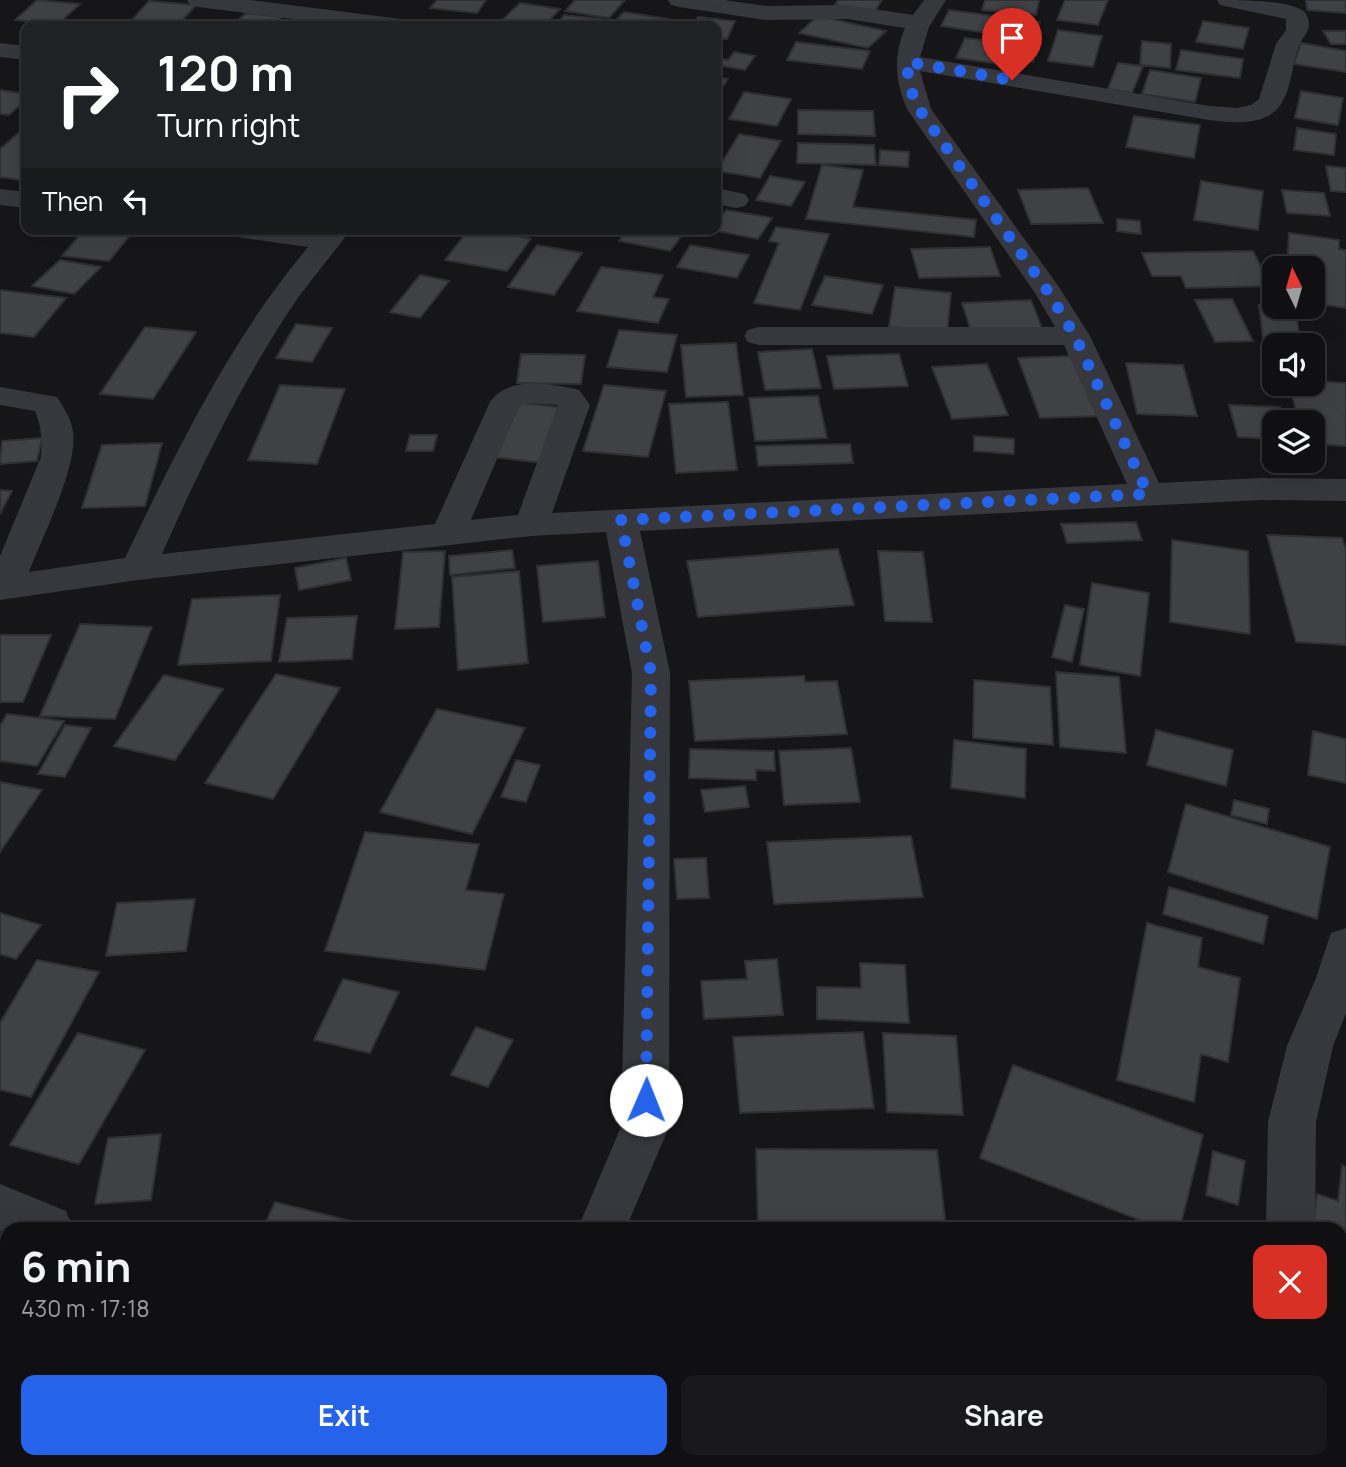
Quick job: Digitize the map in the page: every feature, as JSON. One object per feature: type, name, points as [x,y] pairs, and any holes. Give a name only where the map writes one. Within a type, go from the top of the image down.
[{"type":"street","points":[[198,0],[362,21]]},
{"type":"street","points":[[679,0],[766,13],[840,11],[916,23]]},
{"type":"street","points":[[934,0],[916,23],[907,62],[909,86],[919,109],[1049,293],[1075,336],[1148,494]]},
{"type":"street","points":[[907,62],[1237,116],[1259,111],[1273,96],[1287,44],[1297,30],[1297,18],[1293,13],[1284,10],[1228,0]]},
{"type":"street","points":[[0,50],[21,52]]},
{"type":"street","points":[[0,197],[21,199]]},
{"type":"street","points":[[138,568],[207,425],[273,312],[331,235]]},
{"type":"street","points":[[759,336],[1075,336]]},
{"type":"street","points":[[449,533],[506,402],[519,394],[529,393],[568,397],[575,405],[531,525]]},
{"type":"street","points":[[0,396],[46,404],[56,418],[59,436],[57,457],[3,588]]},
{"type":"street","points":[[3,588],[138,568],[531,525],[1261,489],[1344,494]]},
{"type":"street","points":[[605,1222],[645,1127],[651,673],[621,520]]},
{"type":"street","points":[[1290,1222],[1292,1122],[1310,1046],[1338,978],[1346,946]]},
{"type":"street","points":[[0,1207],[35,1222]]},
{"type":"building","points":[[37,0],[80,4],[61,21],[15,20]]},
{"type":"building","points":[[437,0],[486,0],[477,13],[430,8]]},
{"type":"building","points":[[575,0],[625,0],[609,18],[565,11]]},
{"type":"building","points":[[838,0],[882,0],[875,11],[835,5]]},
{"type":"building","points":[[985,0],[1039,0],[1036,15],[982,10]]},
{"type":"building","points":[[1065,0],[1108,0],[1098,25],[1057,20]]},
{"type":"building","points":[[1306,0],[1346,0],[1346,13],[1307,10]]},
{"type":"building","points":[[149,1],[196,5],[182,21],[131,21]]},
{"type":"building","points":[[520,3],[560,9],[549,21],[501,21]]},
{"type":"building","points":[[949,10],[994,16],[987,33],[941,26]]},
{"type":"building","points":[[624,12],[668,19],[666,21],[615,21]]},
{"type":"building","points":[[246,13],[282,17],[278,21],[237,21]]},
{"type":"building","points":[[564,15],[601,19],[600,21],[560,21]]},
{"type":"building","points":[[818,16],[886,31],[868,48],[799,33]]},
{"type":"building","points":[[698,17],[735,21],[727,39],[721,38],[721,21],[696,21]]},
{"type":"building","points":[[1014,18],[1040,22],[1029,43],[1003,39]]},
{"type":"building","points":[[1203,21],[1249,28],[1243,49],[1196,42]]},
{"type":"building","points":[[1058,30],[1102,36],[1093,67],[1048,61]]},
{"type":"building","points":[[1323,31],[1346,31],[1346,44],[1331,44]]},
{"type":"building","points":[[965,38],[1007,43],[999,64],[956,58]]},
{"type":"building","points":[[1142,41],[1171,44],[1170,68],[1140,65]]},
{"type":"building","points":[[796,42],[870,51],[862,69],[787,60]]},
{"type":"building","points":[[1301,43],[1346,51],[1346,72],[1294,64]]},
{"type":"building","points":[[1012,45],[1035,47],[1033,62],[1010,60]]},
{"type":"building","points":[[1181,50],[1243,59],[1240,78],[1176,70]]},
{"type":"building","points":[[734,52],[755,56],[745,70],[721,66],[721,59],[728,60]]},
{"type":"building","points":[[1118,63],[1143,66],[1132,93],[1108,89]]},
{"type":"building","points":[[1150,70],[1201,78],[1195,102],[1142,94]]},
{"type":"building","points":[[721,78],[728,79],[721,89]]},
{"type":"building","points":[[0,90],[21,93],[21,104],[9,115],[0,114]]},
{"type":"building","points":[[1301,91],[1343,98],[1338,125],[1295,118]]},
{"type":"building","points":[[744,92],[791,99],[777,126],[729,119]]},
{"type":"building","points":[[798,110],[873,111],[875,136],[798,134]]},
{"type":"building","points":[[1134,116],[1200,125],[1194,158],[1126,147]]},
{"type":"building","points":[[1297,128],[1336,134],[1334,155],[1294,150]]},
{"type":"building","points":[[21,130],[21,180],[0,177],[0,149]]},
{"type":"building","points":[[739,134],[781,141],[760,178],[721,172],[721,164]]},
{"type":"building","points":[[798,143],[874,145],[876,165],[797,163]]},
{"type":"building","points":[[880,150],[909,152],[908,167],[879,165]]},
{"type":"building","points":[[822,165],[863,170],[853,207],[976,220],[974,237],[806,219]]},
{"type":"building","points":[[1326,166],[1346,168],[1346,192],[1331,191]]},
{"type":"building","points":[[770,176],[805,182],[791,206],[756,200]]},
{"type":"building","points":[[1201,181],[1263,191],[1258,230],[1194,220]]},
{"type":"building","points":[[1088,188],[1103,223],[1031,224],[1018,190]]},
{"type":"building","points":[[1282,190],[1324,193],[1330,216],[1287,213]]},
{"type":"building","points":[[726,210],[772,218],[758,239],[721,232],[721,217]]},
{"type":"building","points":[[1117,219],[1140,221],[1141,234],[1117,231]]},
{"type":"building","points":[[776,227],[829,234],[800,310],[754,303],[779,243],[769,241]]},
{"type":"building","points":[[1289,233],[1339,240],[1339,249],[1346,250],[1346,308],[1325,305],[1325,256],[1288,256]]},
{"type":"building","points":[[80,235],[130,235],[109,261],[62,256]]},
{"type":"building","points":[[464,235],[510,235],[531,239],[507,271],[445,260]]},
{"type":"building","points":[[624,235],[682,235],[670,251],[619,241]]},
{"type":"building","points":[[537,245],[582,253],[554,295],[508,287]]},
{"type":"building","points":[[690,245],[749,255],[737,278],[677,267]]},
{"type":"building","points":[[990,247],[1000,276],[919,278],[911,249]]},
{"type":"building","points":[[1253,251],[1262,268],[1262,286],[1186,288],[1181,276],[1152,276],[1142,253]]},
{"type":"building","points":[[60,260],[101,267],[74,294],[32,286]]},
{"type":"building","points":[[601,267],[663,275],[653,297],[669,299],[658,323],[577,311]]},
{"type":"building","points":[[420,275],[449,281],[420,318],[390,312]]},
{"type":"building","points":[[825,276],[883,285],[872,314],[812,305]]},
{"type":"building","points":[[895,287],[951,293],[947,332],[889,327]]},
{"type":"building","points":[[0,290],[66,298],[34,337],[0,333]]},
{"type":"building","points":[[1232,299],[1253,341],[1215,342],[1195,300]]},
{"type":"building","points":[[1031,300],[1043,331],[972,334],[962,303]]},
{"type":"building","points":[[1259,305],[1262,305],[1262,319],[1297,319],[1299,333],[1262,333]]},
{"type":"building","points":[[296,324],[332,328],[312,362],[276,358]]},
{"type":"building","points":[[145,327],[196,332],[153,399],[100,394]]},
{"type":"building","points":[[619,330],[677,335],[667,372],[607,367]]},
{"type":"building","points":[[736,343],[743,395],[686,397],[681,345]]},
{"type":"building","points":[[812,349],[821,388],[765,390],[758,352]]},
{"type":"building","points":[[521,354],[585,355],[581,384],[517,383]]},
{"type":"building","points":[[899,354],[908,386],[834,389],[827,356]]},
{"type":"building","points":[[1075,356],[1099,416],[1040,418],[1018,358]]},
{"type":"building","points":[[1126,363],[1183,365],[1197,416],[1137,414]]},
{"type":"building","points":[[987,364],[1008,415],[952,419],[932,367]]},
{"type":"building","points":[[1325,382],[1346,383],[1346,446],[1325,445],[1325,410],[1296,410],[1292,396],[1325,396]]},
{"type":"building","points":[[280,385],[345,389],[317,464],[248,460]]},
{"type":"building","points":[[604,385],[666,391],[648,457],[583,451]]},
{"type":"building","points":[[818,396],[827,438],[755,441],[749,398]]},
{"type":"building","points":[[517,402],[565,408],[542,463],[493,457]]},
{"type":"building","points":[[728,402],[737,470],[676,473],[669,404]]},
{"type":"building","points":[[1229,405],[1280,407],[1281,410],[1262,410],[1262,438],[1238,437]]},
{"type":"building","points":[[410,435],[437,435],[433,451],[406,451]]},
{"type":"building","points":[[974,436],[1014,439],[1014,454],[974,451]]},
{"type":"building","points":[[42,438],[37,461],[0,464],[2,441]]},
{"type":"building","points":[[162,443],[145,506],[82,508],[102,445]]},
{"type":"building","points":[[850,444],[853,463],[758,466],[756,446]]},
{"type":"building","points":[[0,490],[12,491],[0,514]]},
{"type":"building","points":[[1136,522],[1142,540],[1067,543],[1061,524]]},
{"type":"building","points":[[1267,535],[1342,538],[1346,550],[1346,645],[1296,642]]},
{"type":"building","points":[[1172,540],[1248,551],[1250,634],[1170,622]]},
{"type":"building","points":[[838,549],[854,605],[698,617],[687,561]]},
{"type":"building","points":[[512,550],[515,568],[450,575],[449,556]]},
{"type":"building","points":[[445,551],[439,627],[395,629],[403,552]]},
{"type":"building","points":[[878,551],[923,552],[932,622],[885,621]]},
{"type":"building","points":[[346,558],[351,580],[299,590],[295,568]]},
{"type":"building","points":[[598,561],[605,617],[543,622],[537,566]]},
{"type":"building","points":[[519,571],[528,663],[458,670],[452,577]]},
{"type":"building","points":[[1092,583],[1149,593],[1140,676],[1080,665]]},
{"type":"building","points":[[280,595],[271,661],[178,665],[192,599]]},
{"type":"building","points":[[1065,605],[1084,609],[1072,662],[1052,657]]},
{"type":"building","points":[[357,616],[352,659],[279,662],[287,618]]},
{"type":"building","points":[[80,624],[152,627],[115,719],[40,716]]},
{"type":"building","points":[[0,635],[51,635],[23,702],[0,702]]},
{"type":"building","points":[[1056,672],[1119,677],[1126,753],[1060,747]]},
{"type":"building","points":[[276,674],[340,688],[273,799],[205,783]]},
{"type":"building","points":[[164,675],[223,689],[175,760],[114,746]]},
{"type":"building","points":[[804,676],[805,682],[837,681],[847,734],[695,741],[689,681]]},
{"type":"building","points":[[974,680],[1050,687],[1053,745],[973,738]]},
{"type":"building","points":[[437,709],[525,728],[472,834],[380,812]]},
{"type":"building","points":[[7,714],[64,721],[37,766],[0,761],[0,726]]},
{"type":"building","points":[[65,725],[91,728],[65,777],[38,774]]},
{"type":"building","points":[[1156,730],[1233,750],[1226,786],[1147,765]]},
{"type":"building","points":[[1313,731],[1346,739],[1346,783],[1308,775]]},
{"type":"building","points":[[954,740],[1026,749],[1025,798],[951,788]]},
{"type":"building","points":[[851,748],[860,802],[784,805],[779,751]]},
{"type":"building","points":[[690,749],[774,751],[775,771],[756,770],[756,780],[689,778]]},
{"type":"building","points":[[516,760],[540,765],[526,802],[501,797]]},
{"type":"building","points":[[0,782],[42,790],[0,852]]},
{"type":"building","points":[[745,786],[749,807],[705,812],[701,790]]},
{"type":"building","points":[[1234,800],[1269,809],[1267,824],[1231,815]]},
{"type":"building","points":[[1186,804],[1330,847],[1317,919],[1168,872]]},
{"type":"building","points":[[365,832],[479,844],[466,890],[504,894],[485,970],[325,951]]},
{"type":"building","points":[[911,836],[923,897],[774,904],[767,842]]},
{"type":"building","points":[[706,858],[709,898],[677,899],[674,859]]},
{"type":"building","points":[[1169,887],[1268,916],[1263,944],[1163,914]]},
{"type":"building","points":[[195,899],[186,951],[106,956],[117,903]]},
{"type":"building","points":[[0,913],[41,925],[16,959],[0,954]]},
{"type":"building","points":[[1147,923],[1202,938],[1198,967],[1240,978],[1228,1062],[1201,1054],[1194,1102],[1117,1080]]},
{"type":"building","points":[[777,959],[783,1015],[704,1019],[701,981],[747,979],[745,961]]},
{"type":"building","points":[[37,960],[99,972],[31,1097],[0,1090],[0,1023]]},
{"type":"building","points":[[860,963],[905,965],[909,1023],[817,1019],[817,987],[861,988]]},
{"type":"building","points":[[343,979],[399,992],[370,1053],[314,1040]]},
{"type":"building","points":[[476,1027],[513,1040],[488,1087],[451,1075]]},
{"type":"building","points":[[863,1032],[874,1108],[740,1113],[733,1037]]},
{"type":"building","points":[[78,1033],[145,1050],[79,1164],[10,1145]]},
{"type":"building","points":[[883,1033],[956,1036],[963,1115],[887,1112]]},
{"type":"building","points":[[1013,1065],[1203,1135],[1181,1222],[1145,1222],[980,1158]]},
{"type":"building","points":[[161,1134],[151,1200],[95,1204],[108,1138]]},
{"type":"building","points":[[756,1149],[937,1150],[945,1222],[758,1222]]},
{"type":"building","points":[[1213,1151],[1245,1161],[1238,1205],[1206,1195]]},
{"type":"building","points":[[1342,1165],[1346,1167],[1346,1222],[1314,1222],[1317,1194],[1338,1201]]},
{"type":"building","points":[[275,1202],[355,1222],[266,1222]]},
{"type":"route","points":[[646,1100],[651,673],[621,520],[1148,494],[1075,336],[1049,293],[919,109],[909,86],[907,62],[1012,80]]}]
